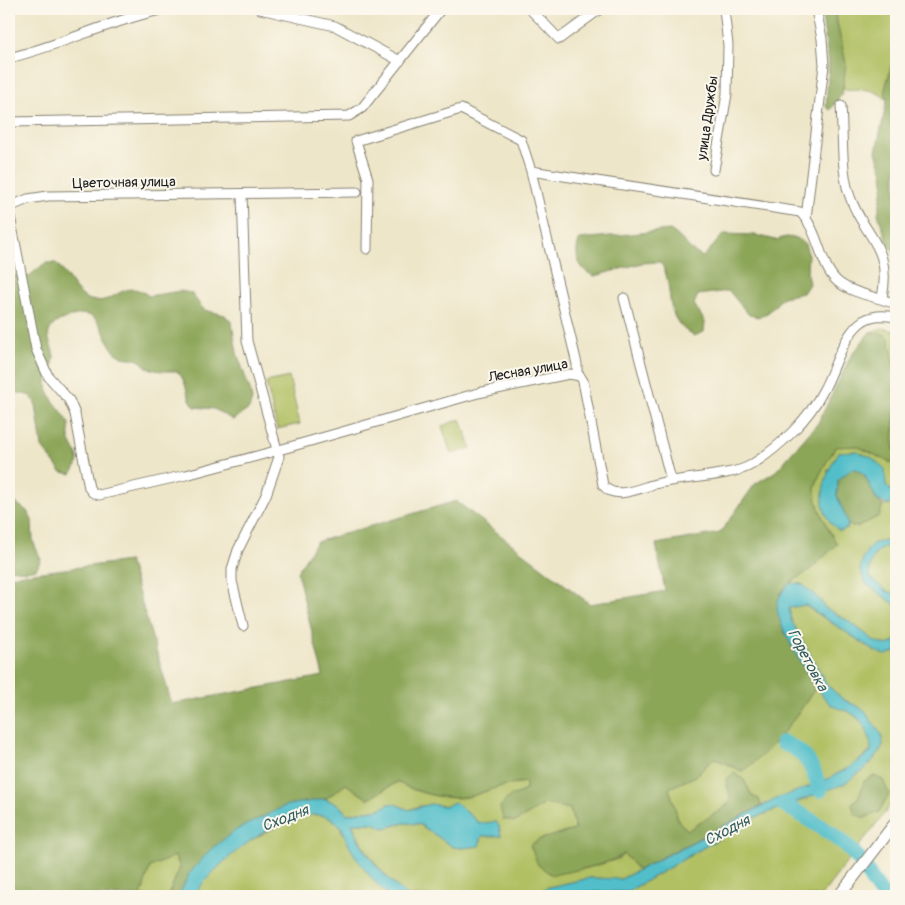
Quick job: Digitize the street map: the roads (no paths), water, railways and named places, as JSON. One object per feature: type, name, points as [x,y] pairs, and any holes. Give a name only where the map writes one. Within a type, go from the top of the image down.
[{"type":"main road","points":[[839,896],[896,822]]},
{"type":"street","points":[[9,58],[45,49],[91,30],[164,9]]},
{"type":"street","points":[[260,9],[335,26],[400,61]]},
{"type":"street","points":[[9,122],[349,116],[362,108],[441,9]]},
{"type":"street","points":[[530,9],[559,39],[600,9]]},
{"type":"street","name":"улица Дружбы","points":[[714,170],[727,94],[728,45],[724,9]]},
{"type":"street","points":[[806,218],[824,65],[822,40],[816,9]]},
{"type":"street","points":[[841,106],[848,189],[860,219],[881,249],[884,279],[882,298]]},
{"type":"street","points":[[367,249],[368,179],[356,141],[461,109],[521,140],[531,171],[577,364],[577,375]]},
{"type":"street","points":[[531,171],[800,212],[806,218],[833,277],[840,284],[896,304]]},
{"type":"street","name":"Цветочная улица","points":[[9,209],[28,199],[48,196],[357,192]]},
{"type":"street","points":[[242,194],[247,341],[279,450],[277,467],[266,495],[238,550],[232,569],[232,581],[243,626]]},
{"type":"street","name":"Лесная улица","points":[[9,209],[36,350],[48,376],[69,400],[75,414],[89,488],[92,492],[99,495],[186,475],[279,450],[478,393],[569,374],[577,375],[583,382],[603,485],[606,488],[618,493],[671,480],[740,470],[765,455],[800,424],[824,391],[847,341],[860,322],[878,315],[896,317]]},
{"type":"street","points":[[624,298],[671,480]]},
{"type":"water","points":[[856,451],[871,457],[885,469],[886,485],[893,493],[890,506],[877,500],[864,474],[853,468],[838,480],[837,496],[847,520],[848,528],[840,531],[831,523],[826,514],[823,504],[825,483],[828,472],[839,452]]},
{"type":"water","points":[[896,537],[896,542],[879,550],[873,558],[869,576],[886,591],[896,594],[896,605],[866,584],[860,570],[863,557],[872,544]]},
{"type":"water","name":"Горетовка","points":[[790,583],[802,584],[819,599],[825,608],[850,622],[876,642],[888,645],[896,641],[896,652],[885,655],[875,651],[805,605],[789,608],[791,620],[827,685],[844,700],[863,709],[881,734],[883,745],[878,754],[867,767],[844,784],[756,817],[627,892],[580,892],[559,896],[529,896],[549,887],[590,878],[621,879],[776,799],[824,781],[850,767],[871,752],[870,739],[862,723],[853,714],[830,704],[824,697],[798,657],[782,627],[777,606],[780,596]]},
{"type":"water","points":[[325,799],[338,804],[347,814],[380,809],[389,804],[395,804],[409,810],[430,804],[445,806],[455,802],[479,823],[496,822],[501,836],[482,836],[479,846],[463,848],[453,847],[419,824],[404,823],[384,828],[374,823],[352,823],[367,854],[407,896],[389,896],[359,862],[345,834],[336,822],[320,815],[301,816],[280,824],[258,836],[237,851],[204,882],[194,896],[179,896],[189,874],[211,849],[236,830],[287,805]]},
{"type":"waterway","points":[[783,743],[797,750],[808,761],[820,790]]},
{"type":"waterway","name":"Сходня","points":[[784,804],[842,842],[858,858],[884,896]]}]
